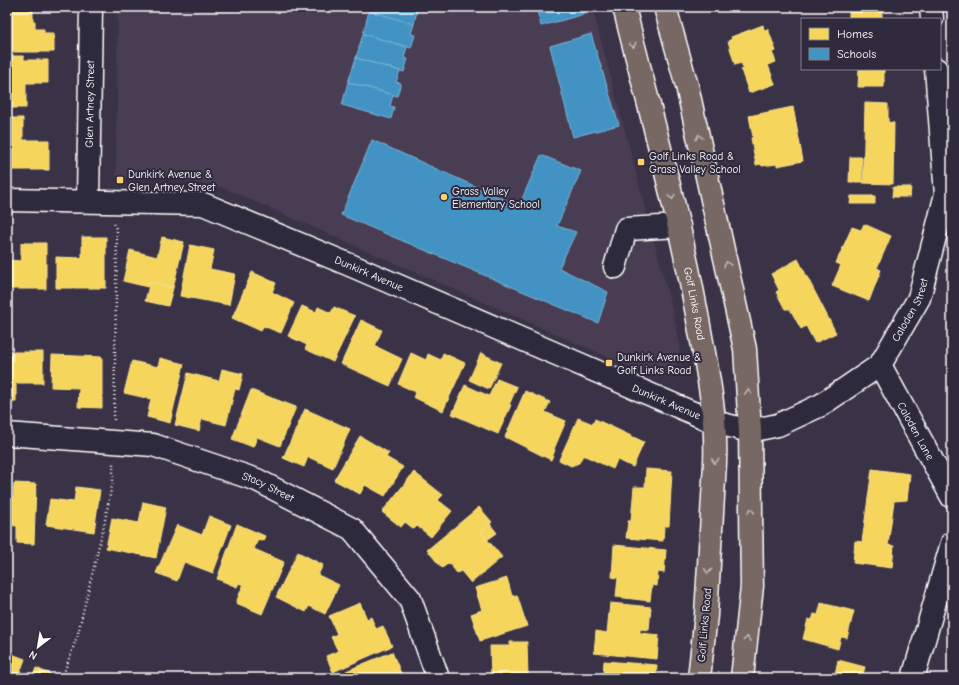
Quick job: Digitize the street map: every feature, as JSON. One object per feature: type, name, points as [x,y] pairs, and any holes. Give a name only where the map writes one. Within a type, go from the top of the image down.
[{"type":"main road","name":"Golf Links Road","points":[[624,7],[689,268],[713,400],[716,444],[715,470],[706,615],[699,678]]},
{"type":"main road","points":[[665,7],[687,86],[746,349],[750,431],[752,586],[742,678]]},
{"type":"street","name":"Glen Artney Street","points":[[88,200],[91,7]]},
{"type":"street","points":[[931,7],[932,18]]},
{"type":"street","name":"Caloden Street","points":[[714,422],[750,431],[778,425],[821,405],[880,365],[919,298],[946,194],[936,70]]},
{"type":"street","name":"Dunkirk Avenue","points":[[7,200],[88,200],[203,204],[350,264],[714,422]]},
{"type":"street","points":[[616,267],[626,230],[679,226]]},
{"type":"street","name":"Caloden Lane","points":[[880,365],[952,497]]},
{"type":"street","name":"Stacy Street","points":[[7,434],[153,445],[257,480],[352,529],[410,599],[438,678]]},
{"type":"street","points":[[913,678],[952,543]]},
{"type":"path","points":[[113,201],[112,217],[117,231],[115,340]]},
{"type":"path","points":[[62,678],[77,636],[96,557]]},
{"type":"shaded area","name":"Grass Valley Elementary School","points":[[118,7],[592,7],[672,309],[680,345],[679,357],[672,372],[658,377],[651,376],[224,188],[172,178],[116,177]]},
{"type":"building: Homes","points":[[849,8],[882,9],[882,18],[849,18]]},
{"type":"building: Homes","points":[[8,9],[33,9],[35,29],[44,29],[44,33],[54,33],[54,52],[7,52],[7,33],[11,29],[11,22],[8,22]]},
{"type":"building: Homes","points":[[763,25],[764,30],[768,29],[776,51],[772,52],[776,62],[768,65],[775,84],[749,93],[741,70],[744,69],[741,63],[735,65],[728,41],[732,39],[731,37]]},
{"type":"building: Homes","points":[[7,56],[24,56],[24,60],[48,60],[48,83],[26,83],[26,108],[7,108]]},
{"type":"building: Homes","points":[[859,70],[884,70],[884,87],[858,87]]},
{"type":"building: Homes","points":[[865,103],[888,104],[888,122],[894,123],[893,184],[863,183]]},
{"type":"building: Homes","points":[[793,107],[803,161],[777,166],[777,164],[762,166],[761,164],[756,165],[749,116]]},
{"type":"building: Homes","points":[[7,118],[23,118],[23,140],[49,140],[49,170],[7,170]]},
{"type":"building: Homes","points":[[850,157],[862,157],[862,182],[849,182]]},
{"type":"building: Homes","points":[[893,187],[911,187],[910,197],[892,197]]},
{"type":"building: Homes","points":[[851,196],[875,196],[875,204],[850,204]]},
{"type":"building: Homes","points":[[864,224],[891,236],[877,268],[881,270],[869,301],[832,286],[841,265],[836,263],[852,227],[861,230]]},
{"type":"building: Homes","points":[[82,237],[106,237],[106,288],[56,288],[56,257],[82,258]]},
{"type":"building: Homes","points":[[162,237],[184,242],[173,288],[150,282],[148,287],[123,281],[130,250],[157,257]]},
{"type":"building: Homes","points":[[21,243],[46,243],[46,289],[7,289],[7,260],[21,261]]},
{"type":"building: Homes","points":[[190,245],[214,250],[210,269],[235,274],[229,305],[180,296]]},
{"type":"building: Homes","points":[[798,259],[836,333],[815,343],[806,326],[801,329],[790,309],[785,309],[776,292],[779,290],[771,274]]},
{"type":"building: Homes","points":[[252,272],[276,283],[272,292],[294,303],[281,333],[263,326],[261,331],[232,318]]},
{"type":"building: Homes","points":[[150,282],[173,288],[168,306],[145,301]]},
{"type":"building: Homes","points":[[302,306],[316,312],[318,307],[331,313],[334,307],[355,316],[333,362],[305,349],[307,345],[288,336]]},
{"type":"building: Homes","points":[[361,320],[382,330],[375,346],[402,359],[390,386],[341,364]]},
{"type":"building: Homes","points":[[7,352],[43,352],[43,383],[16,383],[16,402],[7,402]]},
{"type":"building: Homes","points":[[411,353],[426,360],[428,354],[441,360],[443,353],[465,363],[443,411],[413,397],[416,392],[398,384]]},
{"type":"building: Homes","points":[[481,353],[501,363],[489,389],[469,380]]},
{"type":"building: Homes","points":[[52,355],[102,357],[102,408],[78,407],[79,388],[51,387]]},
{"type":"building: Homes","points":[[160,358],[184,364],[170,423],[147,417],[151,399],[124,393],[132,361],[158,367]]},
{"type":"building: Homes","points":[[222,369],[243,374],[239,390],[235,389],[226,425],[202,419],[199,431],[175,425],[188,373],[219,381]]},
{"type":"building: Homes","points":[[497,379],[517,387],[498,434],[452,414],[465,385],[489,396]]},
{"type":"building: Homes","points":[[251,390],[296,407],[280,446],[257,437],[253,447],[232,439]]},
{"type":"building: Homes","points":[[525,391],[550,402],[545,412],[566,421],[551,460],[505,437]]},
{"type":"building: Homes","points":[[305,409],[350,429],[333,468],[308,457],[304,467],[283,458]]},
{"type":"building: Homes","points":[[578,418],[593,424],[595,419],[644,442],[633,467],[617,460],[613,469],[583,455],[579,463],[571,466],[559,460]]},
{"type":"building: Homes","points":[[360,436],[389,453],[386,457],[403,467],[385,496],[365,485],[360,494],[334,480]]},
{"type":"building: Homes","points":[[646,469],[672,471],[669,526],[664,526],[663,541],[626,538],[628,521],[631,521],[634,487],[645,487]]},
{"type":"building: Homes","points":[[872,469],[910,474],[907,500],[894,501],[888,545],[894,546],[892,568],[853,563],[855,541],[862,542]]},
{"type":"building: Homes","points":[[414,472],[443,495],[438,500],[452,511],[431,537],[417,526],[414,529],[405,522],[401,527],[382,512]]},
{"type":"building: Homes","points":[[14,483],[36,484],[34,544],[17,543],[17,526],[7,525],[7,498],[13,498]]},
{"type":"building: Homes","points":[[76,487],[100,490],[94,532],[46,525],[50,499],[74,502]]},
{"type":"building: Homes","points":[[143,502],[166,507],[156,558],[106,548],[112,518],[139,523]]},
{"type":"building: Homes","points":[[479,507],[492,522],[481,532],[502,557],[471,583],[461,571],[457,573],[449,563],[442,568],[427,550]]},
{"type":"building: Homes","points":[[209,516],[231,525],[213,573],[184,562],[177,581],[156,573],[177,525],[202,535]]},
{"type":"building: Homes","points":[[237,524],[265,536],[263,541],[258,539],[254,549],[284,562],[262,614],[236,603],[243,585],[239,583],[237,587],[217,579]]},
{"type":"building: Homes","points":[[490,524],[497,533],[487,540],[481,532]]},
{"type":"building: Homes","points":[[614,545],[666,550],[664,573],[658,572],[657,586],[652,585],[650,601],[616,597],[618,578],[612,577]]},
{"type":"building: Homes","points":[[298,552],[323,565],[318,575],[339,585],[325,614],[309,606],[306,612],[276,597]]},
{"type":"building: Homes","points":[[507,578],[512,596],[517,595],[527,626],[480,641],[471,614],[482,610],[475,588]]},
{"type":"building: Homes","points":[[360,603],[367,619],[371,617],[376,629],[383,626],[392,646],[333,672],[326,656],[338,651],[331,637],[337,634],[329,616]]},
{"type":"building: Homes","points":[[610,603],[651,607],[649,630],[640,629],[640,633],[659,635],[657,659],[594,653],[596,631],[607,633]]},
{"type":"building: Homes","points":[[821,603],[854,611],[847,638],[841,637],[838,649],[803,639],[808,619],[812,620],[814,614],[818,615]]},
{"type":"building: Homes","points":[[510,642],[527,642],[528,678],[491,678],[490,646],[510,646]]},
{"type":"building: Homes","points":[[392,652],[403,678],[349,678],[346,671]]},
{"type":"building: Homes","points":[[9,653],[25,659],[19,675],[7,670]]},
{"type":"building: Homes","points":[[838,660],[865,667],[862,678],[826,678],[828,673],[835,674]]},
{"type":"building: Homes","points":[[604,661],[657,665],[656,678],[603,678]]},
{"type":"building: Homes","points":[[36,668],[50,674],[48,678],[33,676]]},
{"type":"building: Homes","points":[[7,670],[26,678],[7,678]]},
{"type":"building: Homes","points":[[27,674],[38,678],[26,678]]},
{"type":"building: Schools","points":[[371,7],[402,7],[417,11],[414,24],[369,11]]},
{"type":"building: Schools","points":[[536,7],[583,7],[585,14],[541,26]]},
{"type":"building: Schools","points":[[369,11],[414,24],[411,34],[415,35],[411,48],[363,34]]},
{"type":"building: Schools","points":[[363,34],[407,47],[404,58],[408,59],[404,72],[356,58]]},
{"type":"building: Schools","points":[[591,34],[619,125],[573,137],[550,46]]},
{"type":"building: Schools","points":[[356,58],[400,71],[396,82],[401,83],[397,96],[348,82]]},
{"type":"building: Schools","points":[[348,82],[393,95],[390,106],[394,107],[391,119],[342,105]]},
{"type":"building: Schools","points":[[372,140],[519,206],[541,155],[581,171],[557,226],[576,232],[559,268],[608,292],[598,323],[341,215]]},
{"type":"place","name":"Golf Links Road & Grass Valley School","points":[[641,162]]},
{"type":"place","name":"Dunkirk Avenue & Glen Artney Street","points":[[120,180]]},
{"type":"place","name":"Grass Valley Elementary School","points":[[444,197]]},
{"type":"place","name":"Dunkirk Avenue & Golf Links Road","points":[[609,363]]}]
